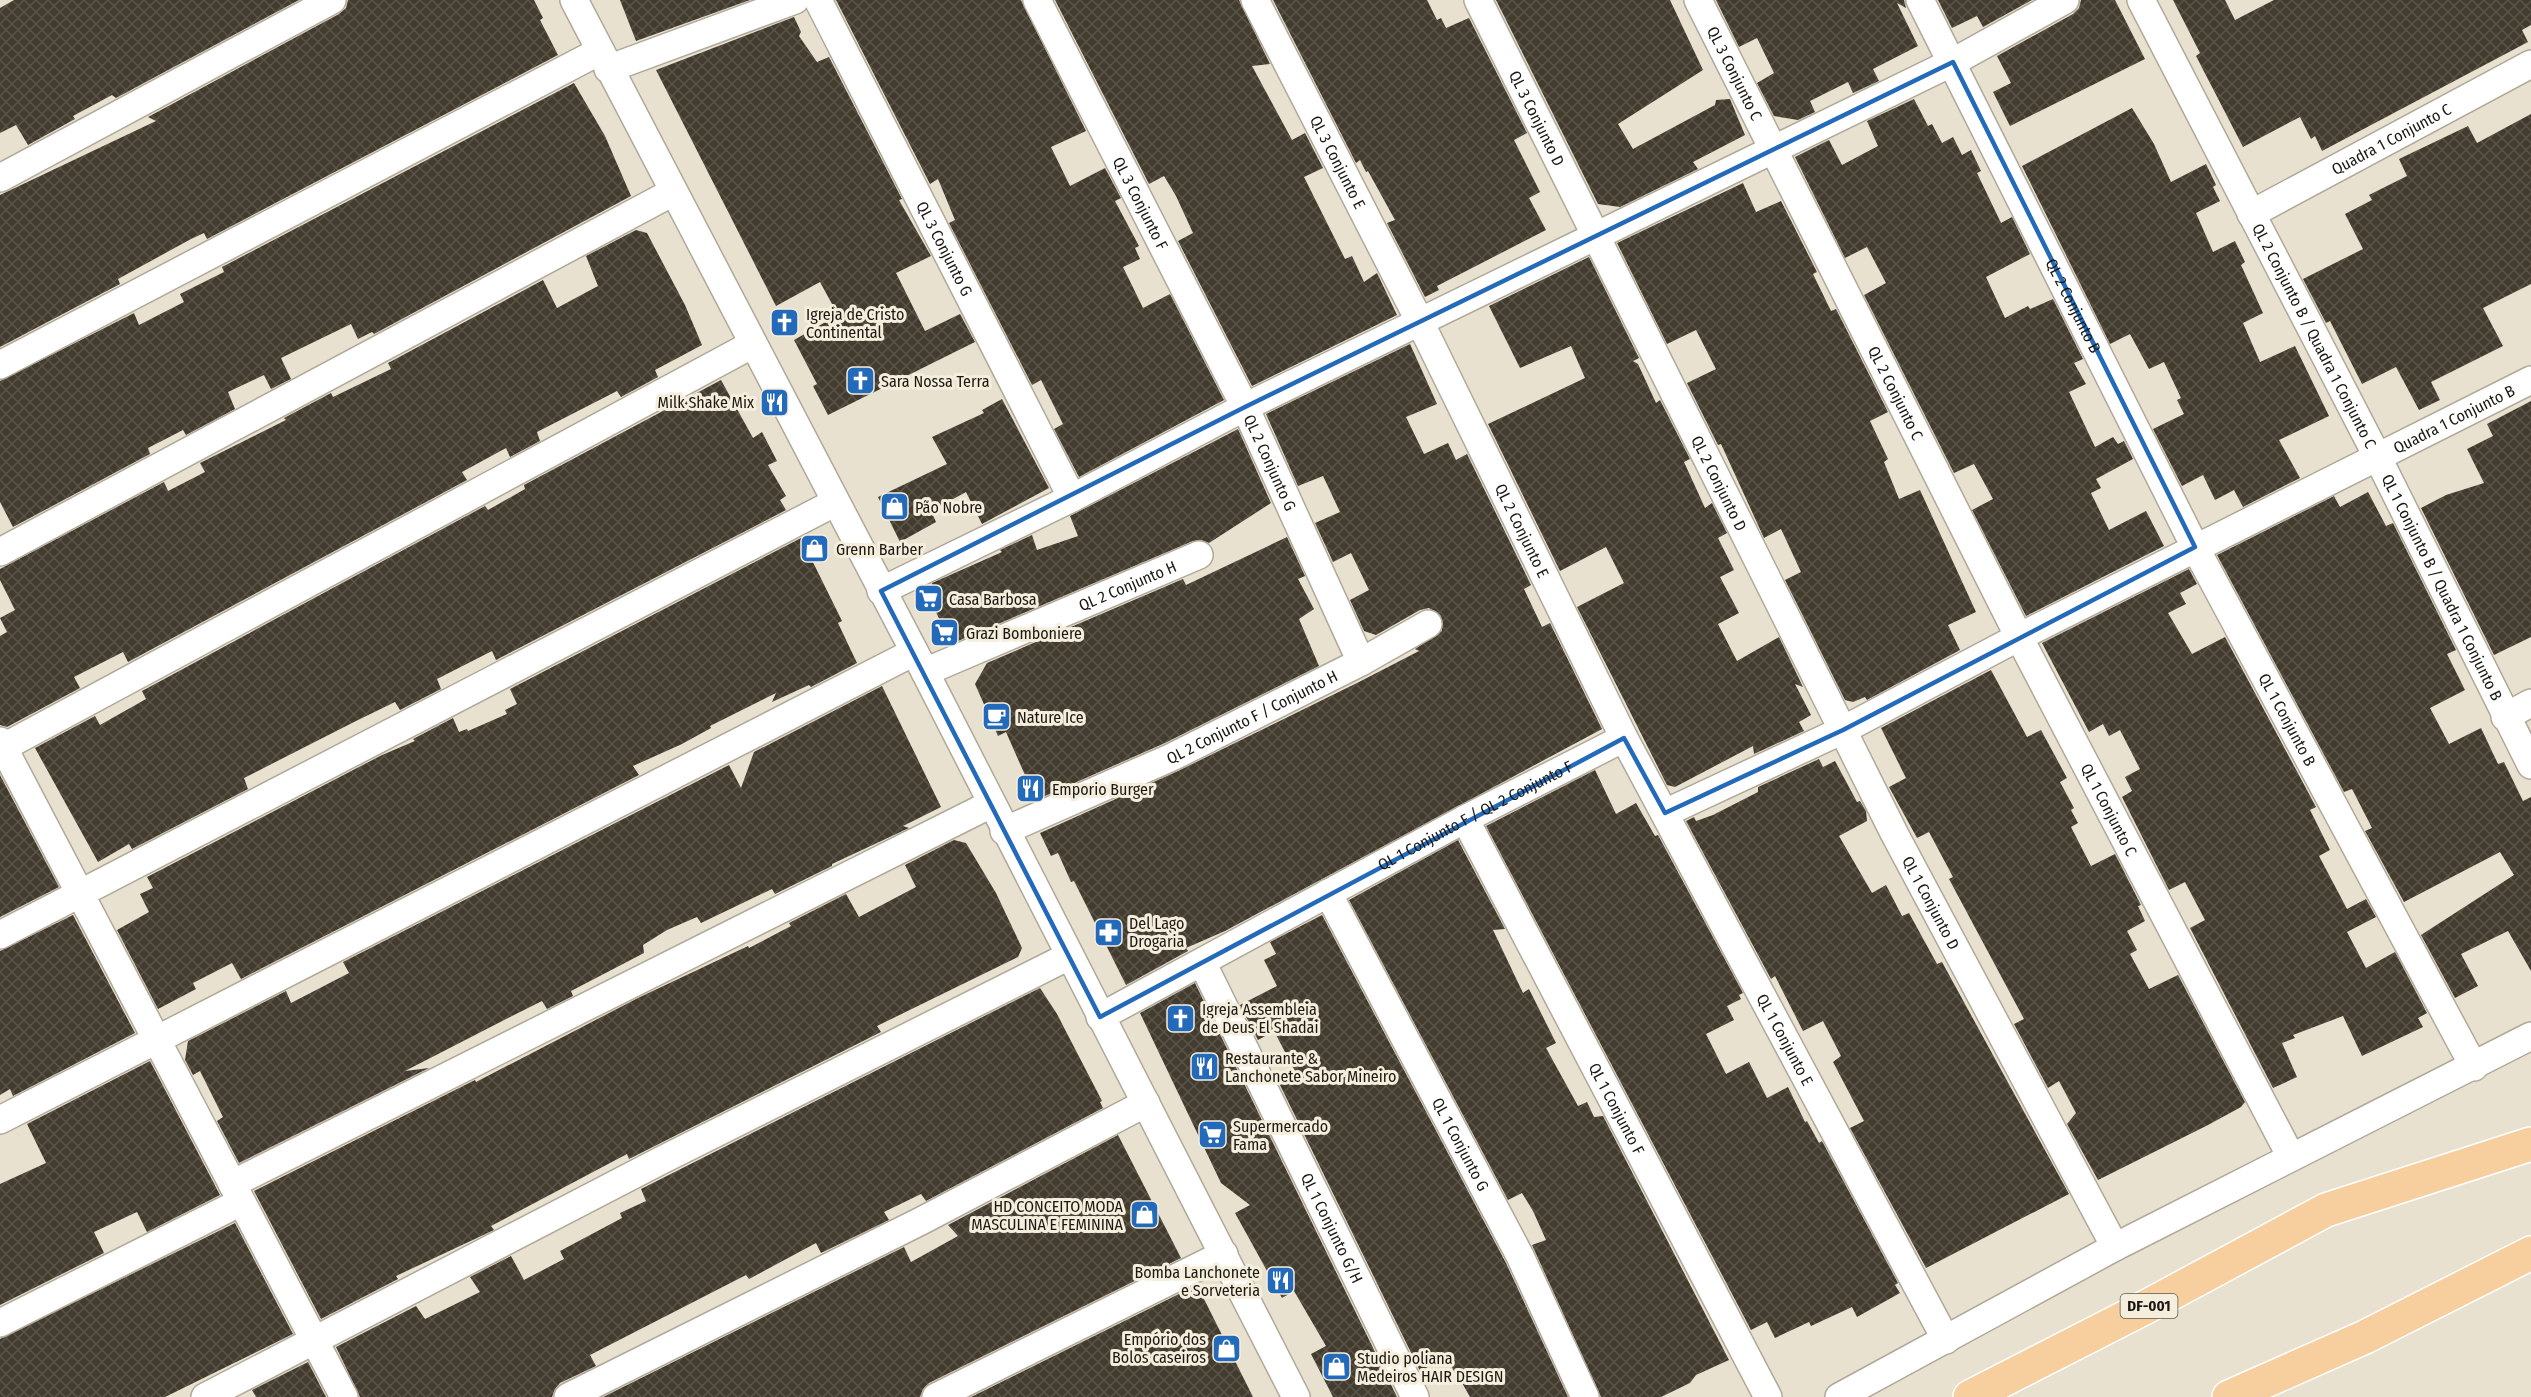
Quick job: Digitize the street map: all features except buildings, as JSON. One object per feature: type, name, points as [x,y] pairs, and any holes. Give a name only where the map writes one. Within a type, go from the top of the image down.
[{"type":"main road","name":"DF-001","points":[[1970,1397],[2144,1308],[2325,1210],[2531,1144]]},
{"type":"main road","points":[[2229,1397],[2365,1337],[2531,1253]]},
{"type":"street","points":[[0,178],[332,0]]},
{"type":"street","points":[[574,0],[834,503],[919,662],[1296,1397]]},
{"type":"street","points":[[0,365],[604,60],[795,0]]},
{"type":"street","name":"QL 3 Conjunto G","points":[[818,0],[1072,498]]},
{"type":"street","name":"QL 3 Conjunto F","points":[[1037,0],[1245,407]]},
{"type":"street","name":"QL 3 Conjunto E","points":[[1255,0],[1420,322]]},
{"type":"street","name":"QL 3 Conjunto D","points":[[1478,0],[1597,234]]},
{"type":"street","name":"QL 3 Conjunto C","points":[[1698,0],[1773,148]]},
{"type":"street","name":"QL 2 Conjunto B","points":[[1920,0],[2195,547]]},
{"type":"street","points":[[1245,407],[1953,62],[2065,0]]},
{"type":"street","name":"QL 2 Conjunto B / Quadra 1 Conjunto C","points":[[2141,0],[2378,458]]},
{"type":"street","name":"Quadra 1 Conjunto C","points":[[2251,214],[2531,64]]},
{"type":"street","name":"QL 2 Conjunto C","points":[[1773,148],[2019,637]]},
{"type":"street","points":[[0,552],[673,192]]},
{"type":"street","name":"QL 2 Conjunto D","points":[[1597,234],[1843,730]]},
{"type":"street","name":"QL 2 Conjunto E","points":[[1420,322],[1624,738]]},
{"type":"street","points":[[344,1397],[1,746],[753,344]]},
{"type":"street","name":"Quadra 1 Conjunto B","points":[[2195,547],[2531,380]]},
{"type":"street","name":"QL 2 Conjunto G","points":[[1072,498],[1245,407],[1361,662]]},
{"type":"street","name":"QL 1 Conjunto B / Quadra 1 Conjunto B","points":[[2378,458],[2505,717],[2531,765]]},
{"type":"street","points":[[881,591],[1072,498]]},
{"type":"street","points":[[0,935],[834,503]]},
{"type":"street","points":[[1665,813],[1843,730],[2195,547]]},
{"type":"street","name":"QL 1 Conjunto B","points":[[2195,547],[2474,1067]]},
{"type":"street","name":"QL 2 Conjunto H","points":[[0,1120],[919,662],[1199,555]]},
{"type":"street","name":"QL 2 Conjunto F / Conjunto H","points":[[1004,831],[1172,757],[1361,662],[1428,624]]},
{"type":"street","name":"QL 1 Conjunto C","points":[[2019,637],[2291,1157]]},
{"type":"street","points":[[2505,717],[2531,703]]},
{"type":"street","name":"QL 1 Conjunto D","points":[[1843,730],[1894,833],[2115,1247]]},
{"type":"street","name":"QL 1 Conjunto E","points":[[1624,738],[1946,1340]]},
{"type":"street","name":"QL 1 Conjunto F / QL 2 Conjunto F","points":[[1100,1017],[1465,819],[1624,738]]},
{"type":"street","points":[[0,1323],[237,1193],[991,804]]},
{"type":"street","name":"QL 1 Conjunto F","points":[[1465,819],[1768,1397]]},
{"type":"street","name":"QL 1 Conjunto G","points":[[1328,893],[1520,1256],[1585,1397]]},
{"type":"street","points":[[205,1397],[660,1161],[1070,956]]},
{"type":"street","name":"QL 1 Conjunto G/H","points":[[1202,962],[1415,1397]]},
{"type":"street","points":[[1839,1397],[2115,1247],[2474,1067],[2531,1036]]},
{"type":"street","points":[[568,1397],[921,1221],[1146,1103]]},
{"type":"street","points":[[936,1397],[1224,1254]]},
{"type":"highlighted area","points":[[1953,62],[2195,547],[1843,730],[1665,813],[1624,738],[1100,1017],[881,591],[1245,407]]},
{"type":"place","name":"Igreja de Cristo Continental","points":[[785,323]]},
{"type":"place","name":"Sara Nossa Terra","points":[[860,381]]},
{"type":"place","name":"Milk Shake Mix","points":[[775,402]]},
{"type":"place","name":"Pão Nobre","points":[[894,507]]},
{"type":"place","name":"Grenn Barber","points":[[815,549]]},
{"type":"place","name":"Casa Barbosa","points":[[928,599]]},
{"type":"place","name":"Grazi Bomboniere","points":[[945,633]]},
{"type":"place","name":"Nature Ice","points":[[996,717]]},
{"type":"place","name":"Emporio Burger","points":[[1031,789]]},
{"type":"place","name":"Del Lago Drogaria","points":[[1108,932]]},
{"type":"place","name":"Igreja Assembleia de Deus El Shadai","points":[[1181,1018]]},
{"type":"place","name":"Restaurante & Lanchonete Sabor Mineiro","points":[[1204,1067]]},
{"type":"place","name":"Supermercado Fama","points":[[1212,1135]]},
{"type":"place","name":"HD CONCEITO MODA MASCULINA E FEMININA","points":[[1144,1215]]},
{"type":"place","name":"Bomba Lanchonete e Sorveteria","points":[[1281,1281]]},
{"type":"place","name":"Empório dos Bolos caseiros","points":[[1227,1348]]},
{"type":"place","name":"Studio poliana Medeiros HAIR DESIGN","points":[[1336,1367]]}]
